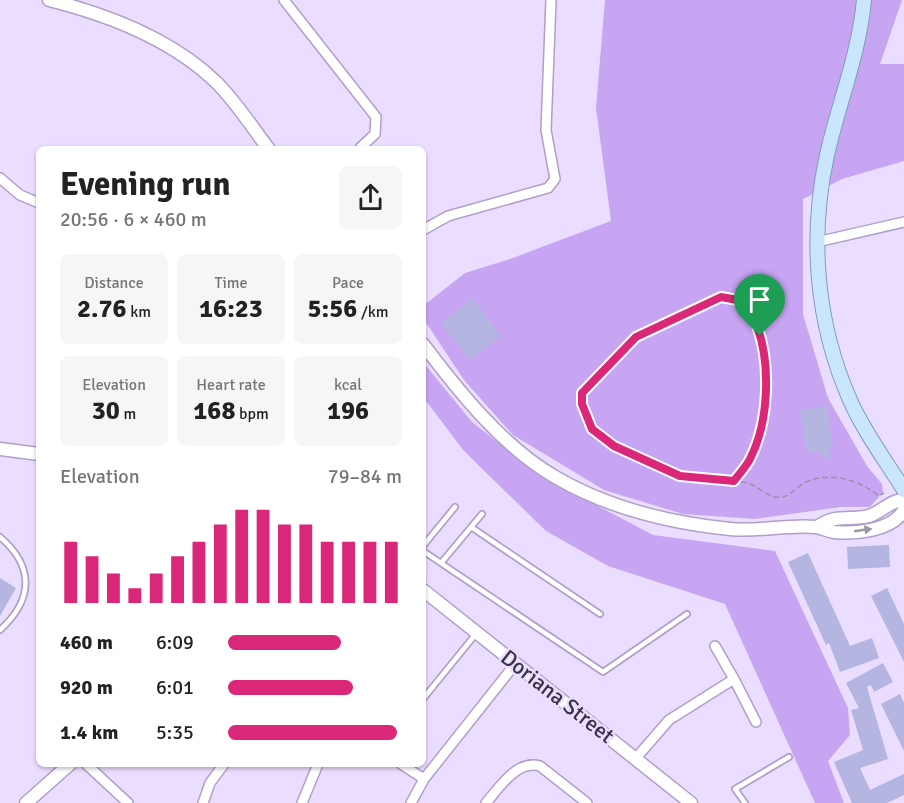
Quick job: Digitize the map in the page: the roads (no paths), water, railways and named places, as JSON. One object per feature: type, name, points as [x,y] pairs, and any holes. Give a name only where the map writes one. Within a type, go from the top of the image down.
[{"type":"main road","points":[[864,0],[857,47],[824,170],[817,242],[819,278],[829,344],[851,402],[904,490]]},
{"type":"street","points":[[284,0],[376,117],[375,134],[362,146]]},
{"type":"street","points":[[426,228],[448,216],[548,188],[555,179],[546,130],[551,0]]},
{"type":"street","points":[[55,1],[140,31],[183,55],[218,84],[266,146]]},
{"type":"street","points":[[0,178],[20,195],[36,202]]},
{"type":"street","points":[[817,242],[904,222]]},
{"type":"street","points":[[426,348],[471,405],[510,442],[556,478],[620,506],[697,525],[733,529],[817,527],[833,532],[865,531],[888,524],[900,518],[904,510]]},
{"type":"street","points":[[0,449],[36,454]]},
{"type":"street","points":[[817,527],[831,518],[869,516],[895,500],[904,500]]},
{"type":"street","name":"Doriana Street","points":[[426,592],[691,803]]},
{"type":"street","points":[[715,646],[756,722]]},
{"type":"street","points":[[411,803],[424,779],[516,663]]},
{"type":"street","points":[[636,758],[669,720],[734,679]]},
{"type":"street","points":[[486,803],[517,770],[533,764],[540,766],[587,803]]},
{"type":"street","points":[[26,803],[38,795],[67,767]]},
{"type":"street","points":[[89,767],[128,803]]},
{"type":"street","points":[[203,803],[210,783],[222,767]]},
{"type":"street","points":[[303,803],[317,767]]},
{"type":"street","points":[[406,767],[424,779]]},
{"type":"lane","points":[[426,542],[455,507]]},
{"type":"lane","points":[[441,564],[482,514]]},
{"type":"lane","points":[[471,527],[600,614]]},
{"type":"lane","points":[[0,537],[22,562],[26,581],[17,615],[0,630]]},
{"type":"lane","points":[[426,553],[603,672],[687,614]]},
{"type":"lane","points":[[426,695],[477,633]]},
{"type":"lane","points":[[745,803],[735,789],[789,757]]}]
